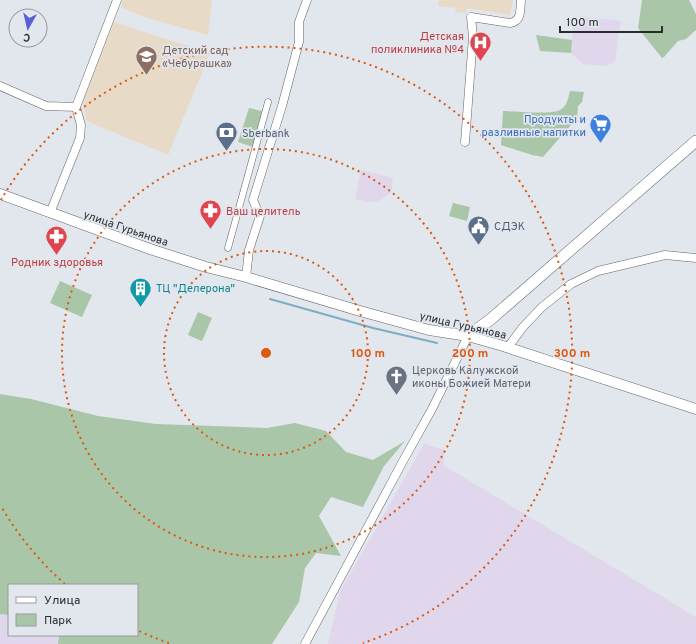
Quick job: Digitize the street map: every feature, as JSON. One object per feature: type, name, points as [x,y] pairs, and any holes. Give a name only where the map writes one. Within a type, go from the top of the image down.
[{"type":"main road","points":[[468,336],[490,319],[696,141]]},
{"type":"street","points":[[50,213],[80,138],[81,125],[76,107],[117,0]]},
{"type":"street","points":[[246,277],[249,250],[260,216],[252,200],[282,106],[299,42],[299,22],[307,0]]},
{"type":"street","points":[[465,142],[473,37],[471,17],[510,23],[516,22],[519,18],[521,0]]},
{"type":"street","points":[[0,86],[46,106],[76,107]]},
{"type":"street","points":[[228,248],[268,102]]},
{"type":"street","name":"улица Гурьянова","points":[[0,194],[150,249],[206,267],[246,277],[429,330],[468,336],[508,347],[696,409]]},
{"type":"street","points":[[508,347],[523,327],[542,307],[571,284],[598,271],[665,255],[696,258]]},
{"type":"street","points":[[306,644],[432,409],[468,336]]},
{"type":"shaded area","points":[[123,0],[212,0],[208,35],[144,17],[121,7]]},
{"type":"shaded area","points":[[439,0],[513,0],[510,15],[467,8],[466,13],[455,12],[456,8],[438,6]]},
{"type":"shaded area","points":[[581,16],[621,21],[615,61],[607,66],[583,64],[571,53],[573,24]]},
{"type":"shaded area","name":"Детский сад «Чебурашка»","points":[[113,22],[210,53],[168,155],[87,121],[82,98]]},
{"type":"shaded area","points":[[361,170],[393,179],[391,193],[378,201],[368,202],[355,199]]},
{"type":"shaded area","points":[[424,444],[445,450],[443,465],[696,617],[696,644],[328,644],[340,592]]},
{"type":"shaded area","points":[[0,614],[8,615],[8,636],[59,636],[58,644],[0,644]]},
{"type":"green space","points":[[642,0],[689,0],[696,14],[696,30],[686,39],[678,41],[662,58],[638,28]]},
{"type":"green space","points":[[536,35],[572,40],[571,53],[540,51]]},
{"type":"green space","points":[[570,91],[584,92],[582,102],[578,106],[577,118],[543,157],[501,145],[503,111],[541,113],[560,110],[567,102]]},
{"type":"green space","points":[[249,108],[262,111],[253,147],[238,142]]},
{"type":"green space","points":[[453,203],[470,207],[467,221],[449,216]]},
{"type":"green space","points":[[60,281],[92,295],[82,317],[50,303]]},
{"type":"green space","points":[[198,312],[212,318],[202,341],[188,335]]},
{"type":"green space","points":[[0,394],[31,399],[98,416],[156,424],[267,428],[295,423],[326,431],[346,452],[373,460],[405,441],[384,466],[363,507],[331,497],[319,516],[341,556],[316,553],[305,568],[299,602],[272,644],[58,644],[59,636],[138,636],[138,584],[8,584],[8,615],[0,614]]},
{"type":"waterway","points":[[270,299],[373,328],[437,343]]},
{"type":"place","name":"Детская поликлиника №4","points":[[480,62]]},
{"type":"place","name":"Детский сад «Чебурашка»","points":[[146,76]]},
{"type":"place","name":"Продукты и разливные напитки","points":[[601,144]]},
{"type":"place","name":"Sberbank","points":[[226,152]]},
{"type":"place","name":"Ваш целитель","points":[[211,230]]},
{"type":"place","name":"СДЭК","points":[[479,246]]},
{"type":"place","name":"Родник здоровья","points":[[57,256]]},
{"type":"place","name":"ТЦ \"Делерона\"","points":[[140,308]]},
{"type":"place","name":"Церковь Калужской иконы Божией Матери","points":[[396,396]]}]
